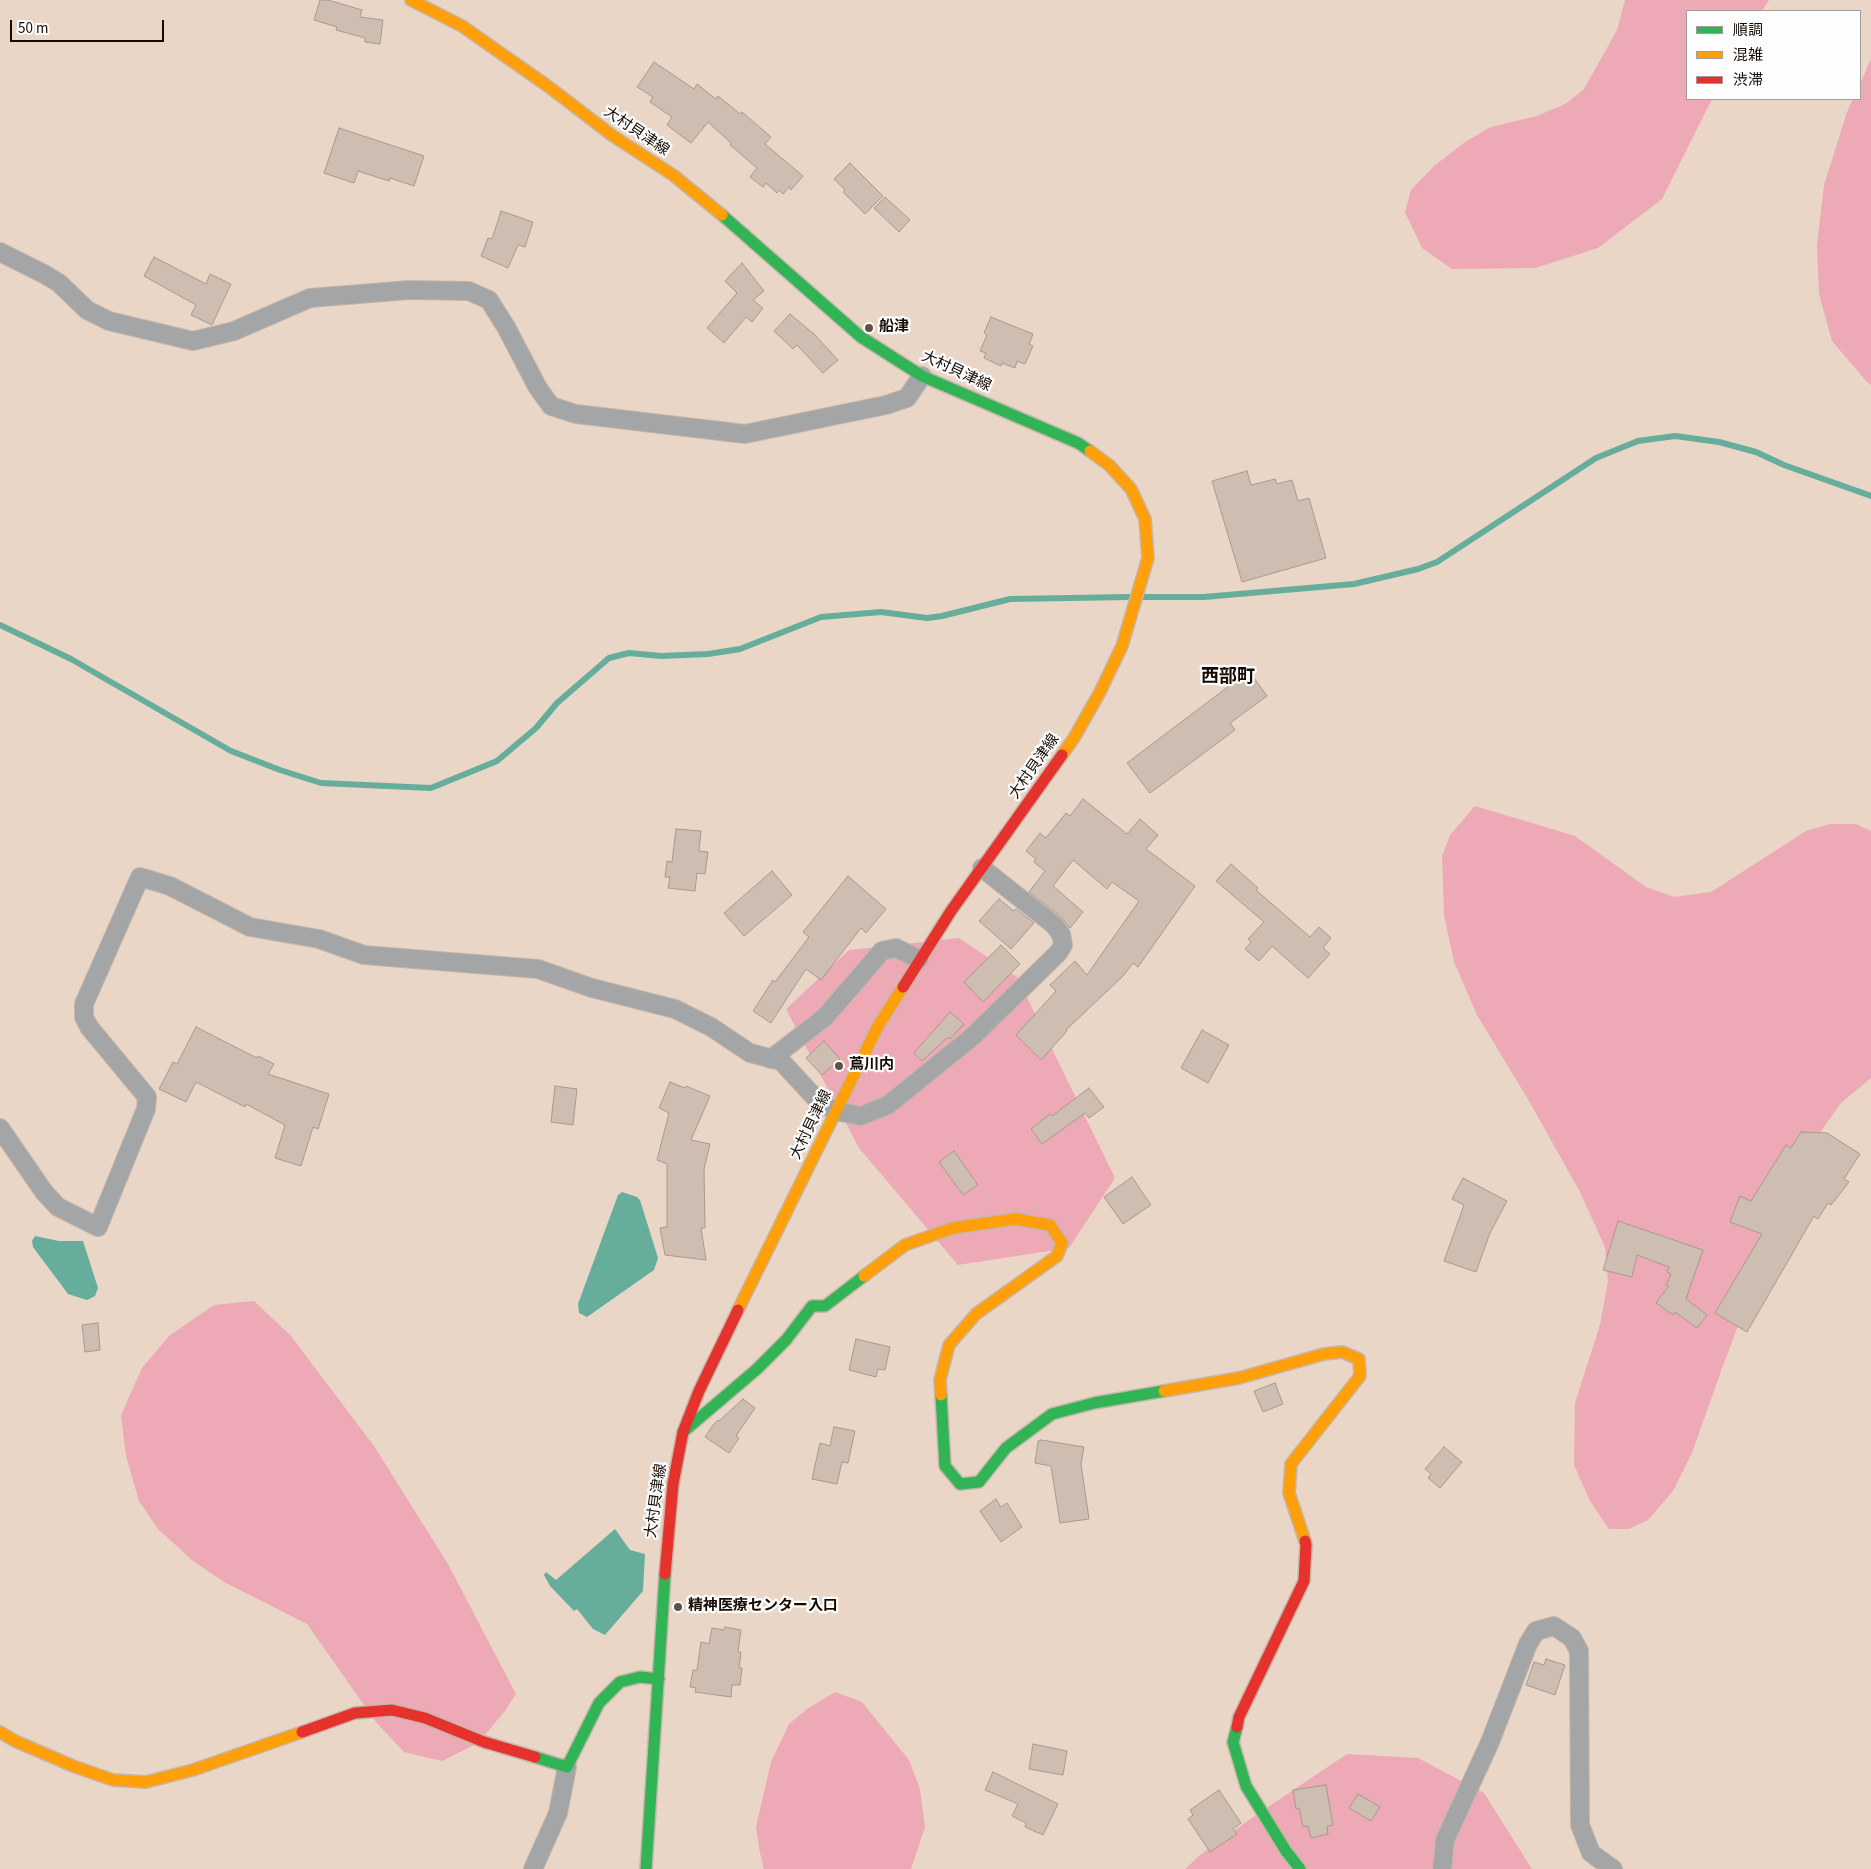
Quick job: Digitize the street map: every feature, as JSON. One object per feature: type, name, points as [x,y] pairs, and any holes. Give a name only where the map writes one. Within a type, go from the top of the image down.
[{"type":"street","name":"大村貝津線","points":[[411,0],[462,26],[549,87],[613,136],[673,174],[766,252],[861,337],[922,376],[1078,443],[1110,466],[1131,489],[1146,519],[1148,558],[1139,593],[1122,646],[1100,692],[1074,738],[919,959],[878,1026],[699,1391],[684,1432],[673,1484],[666,1546],[646,1869]]},
{"type":"street","points":[[0,252],[44,274],[58,283],[87,310],[110,321],[193,342],[234,331],[310,298],[409,290],[469,291],[489,300],[506,326],[538,388],[551,406],[576,414],[745,434],[886,405],[906,398],[922,376]]},
{"type":"street","points":[[0,1128],[44,1192],[58,1208],[98,1227],[146,1109],[147,1097],[90,1027],[84,1017],[84,1004],[140,877],[170,886],[250,927],[319,938],[364,954],[538,969],[592,988],[675,1009],[711,1027],[750,1053],[781,1062],[820,1103],[836,1111],[861,1116],[888,1105],[972,1037],[1063,946],[1061,934],[1054,925],[982,868]]},
{"type":"street","points":[[771,1059],[825,1017],[882,950],[896,948],[919,959]]},
{"type":"street","points":[[684,1432],[786,1340],[812,1306],[825,1306],[905,1245],[954,1228],[1015,1219],[1050,1225],[1062,1243],[1057,1256],[976,1314],[949,1345],[940,1380],[945,1466],[960,1484],[979,1482],[1006,1448],[1052,1414],[1094,1403],[1239,1378],[1324,1354],[1342,1352],[1359,1359],[1360,1376],[1291,1464],[1290,1493],[1306,1545],[1304,1581],[1240,1717],[1234,1742],[1246,1786],[1286,1851],[1300,1869]]},
{"type":"street","points":[[1442,1869],[1445,1840],[1490,1742],[1528,1644],[1536,1631],[1554,1626],[1572,1638],[1579,1651],[1580,1825],[1591,1853],[1613,1869]]},
{"type":"street","points":[[533,1869],[558,1813],[567,1767],[598,1703],[620,1682],[640,1677],[659,1679]]},
{"type":"street","points":[[0,1732],[15,1741],[57,1759],[113,1780],[146,1782],[193,1770],[356,1713],[392,1710],[425,1718],[484,1742],[567,1767]]},
{"type":"shaded area","points":[[1625,0],[1769,0],[1763,10],[1686,10],[1686,100],[1712,100],[1662,199],[1598,248],[1535,268],[1452,269],[1422,248],[1405,212],[1411,190],[1434,166],[1465,142],[1491,127],[1537,116],[1567,103],[1584,89],[1617,30]]},
{"type":"shaded area","points":[[1871,59],[1871,385],[1832,341],[1819,294],[1817,245],[1824,185],[1847,112],[1853,100],[1861,100],[1861,82]]},
{"type":"shaded area","points":[[1475,806],[1575,836],[1646,887],[1674,897],[1711,892],[1806,831],[1830,824],[1856,824],[1871,831],[1871,1078],[1841,1103],[1800,1161],[1692,1453],[1673,1491],[1648,1520],[1629,1529],[1609,1529],[1590,1501],[1574,1465],[1575,1403],[1600,1325],[1608,1281],[1605,1247],[1579,1190],[1529,1101],[1477,1015],[1454,962],[1444,915],[1442,856],[1450,835]]},
{"type":"shaded area","points":[[959,938],[1017,977],[1115,1178],[1069,1248],[958,1265],[859,1148],[786,1009],[849,950]]},
{"type":"shaded area","points":[[254,1301],[291,1336],[374,1446],[448,1564],[516,1694],[505,1711],[478,1743],[442,1761],[404,1752],[376,1722],[307,1624],[224,1582],[193,1561],[158,1529],[139,1501],[126,1456],[121,1415],[142,1368],[169,1336],[214,1305]]},
{"type":"shaded area","points":[[835,1692],[862,1702],[909,1760],[920,1789],[925,1827],[911,1869],[764,1869],[756,1827],[771,1762],[789,1724],[807,1709]]},
{"type":"shaded area","points":[[1347,1754],[1418,1758],[1484,1793],[1532,1869],[1185,1869],[1200,1855],[1256,1815]]},
{"type":"water","points":[[622,1192],[637,1197],[640,1200],[658,1258],[654,1270],[587,1317],[579,1313],[578,1304],[618,1195]]},
{"type":"water","points":[[35,1236],[59,1241],[83,1241],[98,1288],[95,1296],[87,1300],[68,1294],[33,1247],[32,1241]]},
{"type":"water","points":[[615,1529],[630,1550],[645,1554],[643,1591],[605,1635],[593,1629],[577,1609],[574,1611],[550,1586],[544,1575],[546,1572],[556,1580]]},
{"type":"building","points":[[320,0],[328,0],[362,10],[360,17],[383,20],[380,44],[365,42],[365,38],[336,30],[337,27],[314,20]]},
{"type":"building","points":[[654,62],[694,89],[697,84],[716,99],[718,96],[740,114],[742,112],[771,137],[765,144],[803,176],[791,190],[789,187],[783,194],[779,190],[777,193],[766,183],[763,187],[750,177],[757,168],[730,145],[731,143],[708,122],[691,143],[667,125],[672,117],[650,102],[653,97],[637,87]]},
{"type":"building","points":[[339,128],[424,156],[414,186],[390,178],[389,181],[358,171],[354,183],[324,173]]},
{"type":"building","points":[[850,163],[883,196],[865,214],[843,192],[845,190],[834,179]]},
{"type":"building","points":[[885,197],[910,220],[899,232],[874,208]]},
{"type":"building","points":[[501,211],[533,222],[525,247],[518,245],[508,268],[481,256],[488,238],[492,239]]},
{"type":"building","points":[[154,257],[206,284],[210,274],[231,284],[212,325],[191,315],[196,305],[144,276]]},
{"type":"building","points":[[742,263],[764,291],[753,300],[763,308],[752,322],[746,317],[724,343],[707,328],[737,293],[725,281]]},
{"type":"building","points":[[790,314],[814,334],[838,360],[823,373],[797,345],[793,349],[774,331]]},
{"type":"building","points":[[991,317],[1033,334],[1029,344],[1033,346],[1025,364],[1017,361],[1015,368],[1002,363],[1001,366],[984,358],[986,353],[980,351],[987,335],[984,333]]},
{"type":"building","points":[[1247,471],[1251,485],[1275,479],[1277,484],[1292,480],[1298,501],[1309,498],[1326,558],[1242,582],[1212,481]]},
{"type":"building","points":[[1249,671],[1267,696],[1230,723],[1235,730],[1150,793],[1127,763]]},
{"type":"building","points":[[1083,799],[1127,834],[1140,819],[1158,835],[1146,849],[1195,886],[1138,967],[1133,963],[1123,976],[1066,1030],[1041,1060],[1016,1035],[1056,991],[1050,985],[1075,961],[1087,975],[1139,901],[1112,882],[1107,889],[1073,860],[1053,886],[1083,912],[1070,928],[1061,917],[1029,892],[1045,871],[1034,862],[1036,859],[1026,851],[1040,833],[1046,838],[1066,813],[1070,816]]},
{"type":"building","points":[[676,829],[701,831],[699,851],[708,852],[705,874],[697,873],[695,891],[668,888],[670,877],[665,877],[667,861],[672,862]]},
{"type":"building","points":[[1231,864],[1258,888],[1256,890],[1310,937],[1319,927],[1331,938],[1323,948],[1330,954],[1308,978],[1272,946],[1259,961],[1245,949],[1251,942],[1248,939],[1264,922],[1216,881]]},
{"type":"building","points":[[772,871],[792,895],[744,936],[724,913]]},
{"type":"building","points":[[848,876],[886,909],[866,933],[861,928],[821,980],[806,969],[771,1023],[753,1011],[773,980],[775,982],[809,937],[803,932]]},
{"type":"building","points":[[999,899],[1034,923],[1011,949],[979,921]]},
{"type":"building","points":[[1001,945],[1020,964],[983,1002],[964,982]]},
{"type":"building","points":[[950,1012],[964,1024],[950,1039],[948,1037],[922,1061],[914,1053]]},
{"type":"building","points":[[196,1027],[257,1058],[258,1056],[274,1064],[268,1074],[329,1094],[318,1129],[313,1127],[301,1166],[275,1158],[285,1125],[246,1104],[245,1107],[196,1082],[186,1102],[159,1089],[173,1062],[177,1064]]},
{"type":"building","points":[[1202,1030],[1229,1045],[1208,1083],[1181,1068]]},
{"type":"building","points":[[824,1041],[840,1059],[822,1075],[806,1058]]},
{"type":"building","points":[[670,1082],[685,1088],[686,1086],[710,1096],[691,1140],[710,1144],[704,1169],[705,1228],[701,1228],[706,1260],[665,1255],[660,1228],[667,1227],[667,1164],[657,1160],[669,1113],[659,1108]]},
{"type":"building","points":[[555,1086],[577,1089],[573,1125],[551,1122]]},
{"type":"building","points":[[1089,1088],[1104,1107],[1089,1118],[1085,1113],[1042,1144],[1031,1129],[1050,1114],[1052,1116]]},
{"type":"building","points":[[1801,1132],[1827,1133],[1860,1154],[1844,1179],[1849,1182],[1831,1205],[1828,1203],[1818,1219],[1814,1216],[1747,1332],[1715,1313],[1762,1234],[1730,1222],[1740,1196],[1751,1201],[1786,1145],[1791,1148]]},
{"type":"building","points":[[954,1151],[978,1185],[963,1195],[939,1162]]},
{"type":"building","points":[[1132,1177],[1151,1205],[1123,1224],[1104,1197]]},
{"type":"building","points":[[1463,1178],[1507,1201],[1490,1233],[1476,1272],[1444,1261],[1464,1205],[1452,1199]]},
{"type":"building","points":[[1618,1221],[1703,1250],[1686,1299],[1707,1315],[1697,1328],[1675,1312],[1673,1315],[1656,1303],[1669,1286],[1666,1285],[1671,1274],[1667,1272],[1669,1267],[1637,1255],[1632,1277],[1603,1270]]},
{"type":"building","points":[[98,1323],[100,1350],[85,1352],[82,1325]]},
{"type":"building","points":[[856,1339],[890,1347],[885,1370],[878,1369],[876,1377],[849,1370]]},
{"type":"building","points":[[1275,1383],[1283,1404],[1263,1412],[1254,1391]]},
{"type":"building","points":[[743,1399],[755,1408],[736,1436],[739,1438],[729,1453],[705,1437],[718,1420]]},
{"type":"building","points":[[834,1427],[855,1431],[848,1463],[842,1462],[837,1484],[812,1479],[820,1443],[830,1446]]},
{"type":"building","points":[[1038,1441],[1084,1447],[1081,1464],[1089,1519],[1060,1523],[1051,1466],[1035,1463]]},
{"type":"building","points":[[1444,1447],[1462,1462],[1440,1488],[1428,1478],[1431,1474],[1425,1469]]},
{"type":"building","points":[[996,1499],[1001,1507],[1007,1503],[1022,1527],[1001,1542],[980,1511]]},
{"type":"building","points":[[725,1627],[741,1630],[738,1652],[741,1652],[739,1668],[742,1668],[740,1685],[732,1685],[731,1697],[695,1692],[696,1688],[690,1687],[693,1670],[697,1670],[701,1642],[709,1644],[712,1628],[724,1630]]},
{"type":"building","points":[[1546,1659],[1565,1665],[1555,1695],[1526,1685],[1534,1662],[1544,1665]]},
{"type":"building","points":[[1033,1744],[1067,1751],[1063,1775],[1029,1769]]},
{"type":"building","points":[[993,1772],[1058,1804],[1043,1835],[1025,1827],[1026,1823],[1012,1816],[1018,1804],[985,1790]]},
{"type":"building","points":[[1326,1785],[1333,1825],[1327,1826],[1328,1834],[1311,1838],[1308,1826],[1303,1827],[1299,1808],[1296,1809],[1293,1790]]},
{"type":"building","points":[[1219,1790],[1241,1823],[1233,1829],[1237,1834],[1210,1852],[1188,1819],[1193,1815],[1190,1810]]},
{"type":"building","points":[[1358,1794],[1380,1807],[1371,1821],[1349,1808]]},
{"type":"waterway","points":[[1143,597],[1204,597],[1354,584],[1418,569],[1437,562],[1596,458],[1638,441],[1675,436],[1719,442],[1756,452],[1784,465],[1871,496]]},
{"type":"waterway","points":[[0,625],[71,659],[231,751],[280,770],[321,783],[431,788],[497,761],[536,728],[557,703],[609,658],[629,653],[661,656],[708,654],[740,649],[821,617],[881,612],[927,618],[1010,599],[1130,597]]},
{"type":"traffic: fast","points":[[722,215],[861,337],[922,376],[1078,443],[1090,451]]},
{"type":"traffic: fast","points":[[683,1432],[757,1369],[786,1340],[812,1306],[825,1306],[864,1276]]},
{"type":"traffic: fast","points":[[941,1395],[945,1466],[960,1484],[979,1482],[1006,1448],[1052,1414],[1094,1403],[1164,1391]]},
{"type":"traffic: fast","points":[[646,1869],[665,1574]]},
{"type":"traffic: fast","points":[[535,1757],[567,1767],[599,1703],[620,1682],[640,1677],[659,1679]]},
{"type":"traffic: fast","points":[[1237,1727],[1233,1742],[1246,1786],[1286,1851],[1300,1869]]},
{"type":"traffic: slow","points":[[411,0],[462,26],[549,87],[613,136],[673,175],[722,215]]},
{"type":"traffic: slow","points":[[1062,755],[1100,692],[1122,646],[1148,558],[1145,519],[1131,489],[1110,466],[1090,451]]},
{"type":"traffic: slow","points":[[738,1310],[878,1026],[903,987]]},
{"type":"traffic: slow","points":[[864,1276],[905,1245],[953,1228],[1015,1219],[1050,1225],[1062,1243],[1057,1256],[976,1314],[949,1345],[940,1380],[941,1395]]},
{"type":"traffic: slow","points":[[1164,1391],[1239,1378],[1324,1354],[1342,1352],[1359,1359],[1360,1376],[1291,1464],[1289,1493],[1305,1541]]},
{"type":"traffic: slow","points":[[0,1732],[15,1741],[73,1766],[113,1780],[146,1782],[193,1770],[302,1732]]},
{"type":"traffic: jam","points":[[903,987],[951,911],[1062,755]]},
{"type":"traffic: jam","points":[[665,1574],[673,1484],[683,1432],[699,1391],[738,1310]]},
{"type":"traffic: jam","points":[[1237,1727],[1239,1717],[1304,1581],[1305,1541]]},
{"type":"traffic: jam","points":[[302,1732],[355,1713],[392,1710],[425,1718],[484,1742],[535,1757]]},
{"type":"place","name":"船津","points":[[869,328]]},
{"type":"place","name":"蔦川内","points":[[839,1066]]},
{"type":"place","name":"精神医療センター入口","points":[[678,1607]]},
{"type":"district","name":"西部町","points":[[1228,678]]}]
